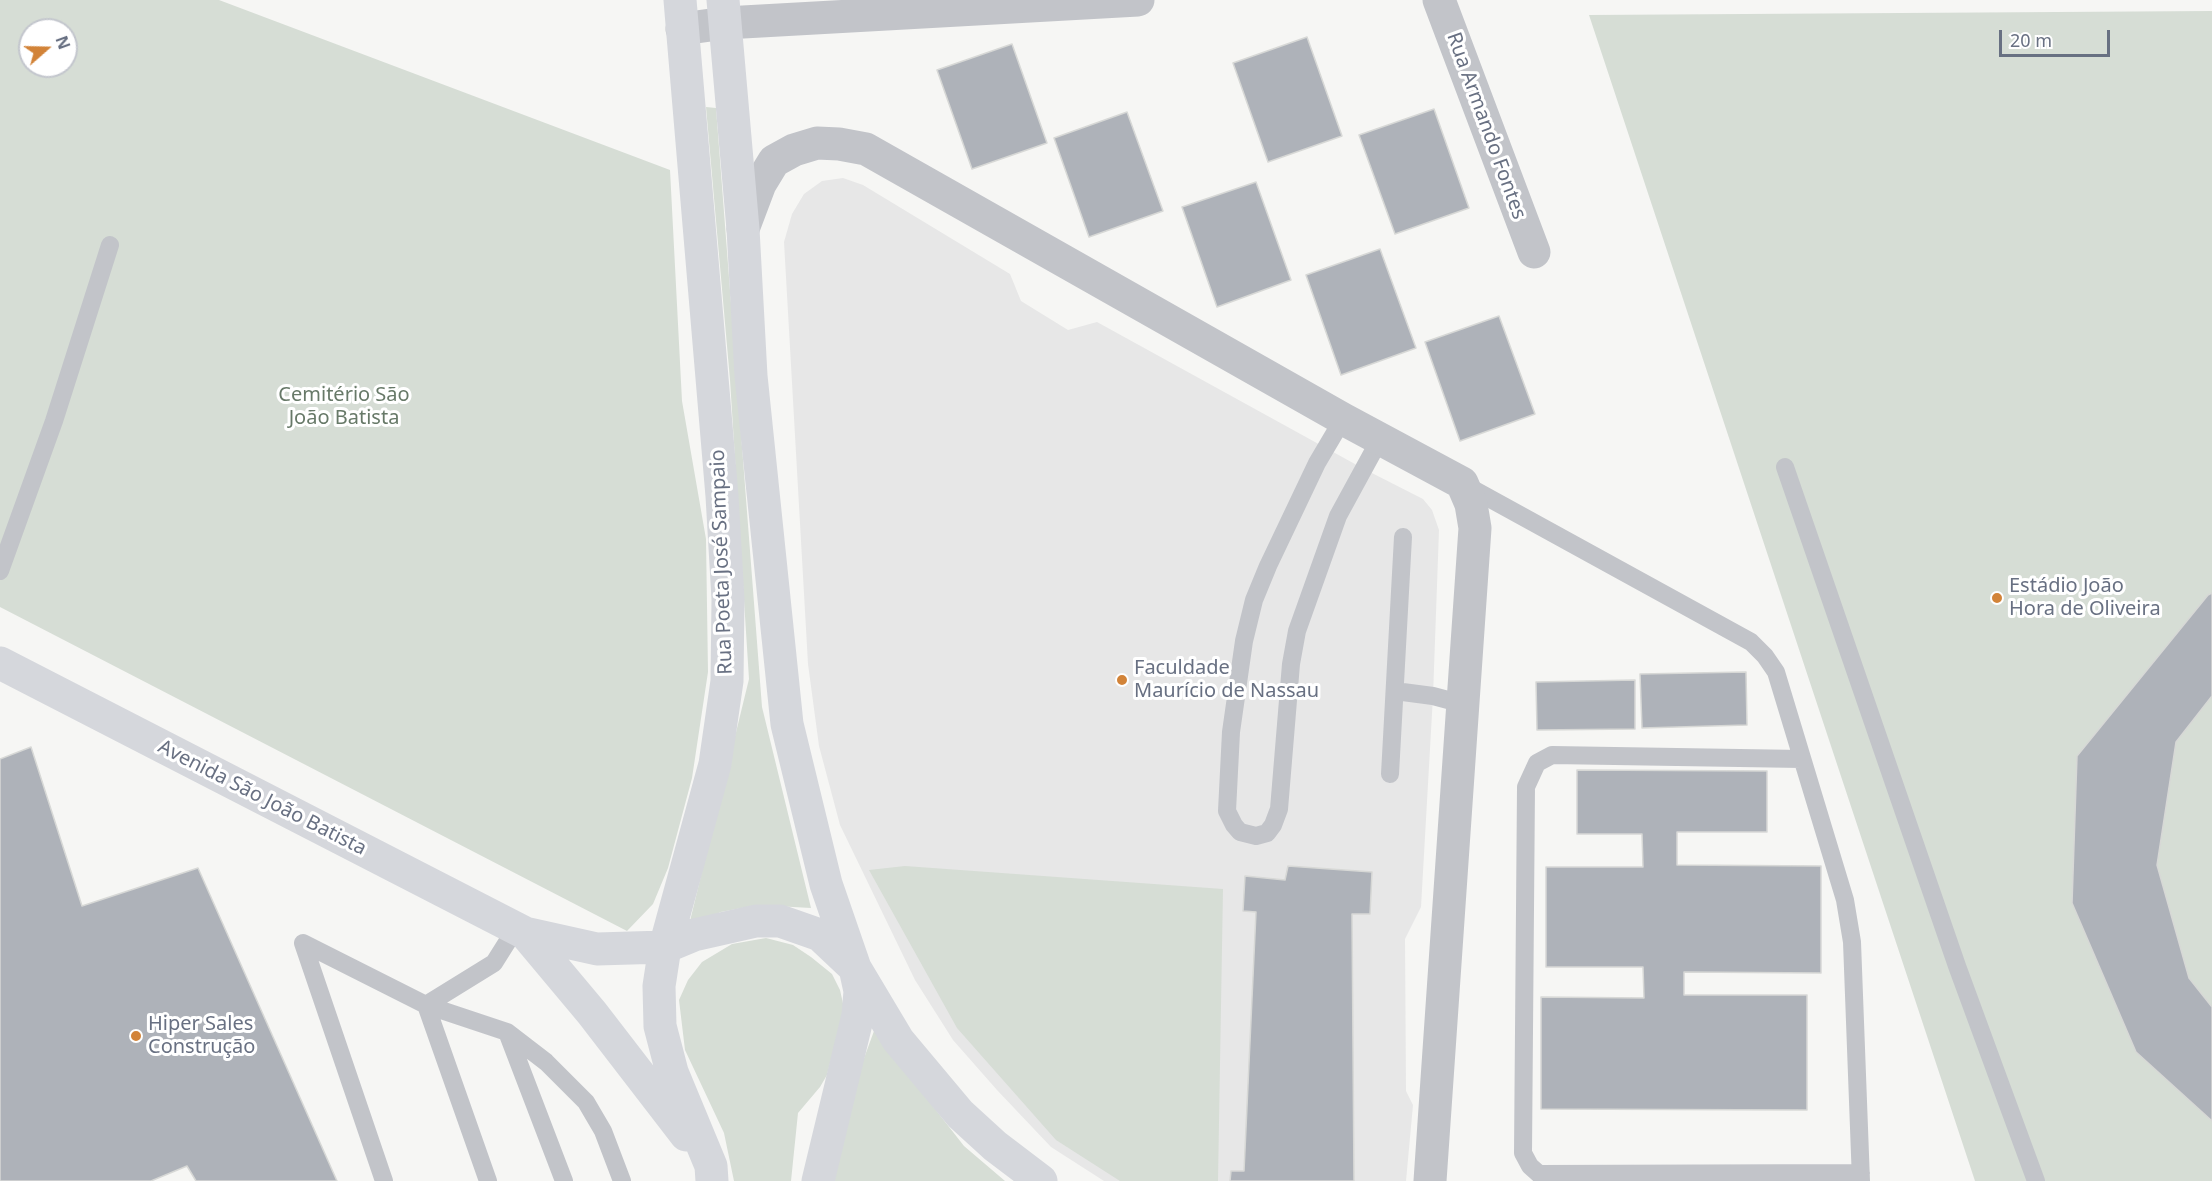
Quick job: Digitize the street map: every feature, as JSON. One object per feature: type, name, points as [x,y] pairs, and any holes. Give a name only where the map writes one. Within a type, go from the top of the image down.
[{"type":"main road","name":"Rua Poeta José Sampaio","points":[[724,12],[743,230],[751,376],[787,724],[825,884],[855,968],[860,990],[858,1015],[818,1181]]},
{"type":"main road","name":"Rua Poeta José Sampaio","points":[[681,14],[722,496],[728,599],[728,681],[715,764],[664,947],[659,986],[660,1026],[672,1072],[711,1174]]},
{"type":"main road","name":"Avenida São João Batista","points":[[0,663],[520,931]]},
{"type":"main road","points":[[520,931],[597,949],[664,947],[694,935],[756,921],[780,921],[820,935],[855,968],[898,1040],[960,1113],[995,1146],[1041,1181]]},
{"type":"main road","points":[[520,931],[592,1013],[711,1174]]},
{"type":"street","points":[[681,14],[1138,0]]},
{"type":"street","name":"Rua Armando Fontes","points":[[1439,0],[1534,252]]},
{"type":"street","points":[[743,230],[760,184],[774,161],[794,150],[817,143],[866,149],[1343,419],[1462,483],[1472,504],[1475,528],[1430,1181]]},
{"type":"lane","points":[[0,571],[54,421],[110,244]]},
{"type":"lane","points":[[1343,419],[1317,463],[1268,566],[1254,600],[1244,640],[1231,732],[1227,811],[1240,832],[1256,836],[1267,833],[1279,809],[1291,664],[1297,630],[1338,516],[1380,439]]},
{"type":"lane","points":[[1785,468],[1957,966],[2037,1181]]},
{"type":"lane","points":[[1462,483],[1750,642],[1765,656],[1776,672],[1845,900],[1852,942],[1861,1177],[1539,1174],[1530,1166],[1523,1154],[1526,787],[1537,763],[1552,755],[1802,759]]},
{"type":"lane","points":[[1390,774],[1403,537]]},
{"type":"lane","points":[[1395,691],[1433,696],[1463,704]]},
{"type":"lane","points":[[426,1005],[494,963],[520,931]]},
{"type":"lane","points":[[384,1181],[303,943],[426,1005],[507,1032],[546,1062],[586,1102],[603,1131],[622,1181]]},
{"type":"lane","points":[[426,1005],[488,1181]]},
{"type":"lane","points":[[507,1032],[564,1181]]},
{"type":"shaded area","name":"Faculdade Maurício de Nassau","points":[[843,178],[863,185],[1010,274],[1021,301],[1068,330],[1097,322],[1423,499],[1432,510],[1439,530],[1433,696],[1421,907],[1405,939],[1406,1091],[1413,1105],[1406,1181],[1104,1181],[1051,1147],[997,1090],[953,1040],[915,980],[840,825],[819,746],[808,664],[784,242],[792,214],[804,194],[822,181]]},
{"type":"green space","name":"Cemitério São João Batista","points":[[0,0],[219,0],[670,170],[682,401],[706,539],[708,672],[692,778],[668,868],[653,904],[627,931],[0,607]]},
{"type":"green space","name":"Estádio João Hora de Oliveira","points":[[2212,11],[2212,1181],[1975,1181],[1589,15]]},
{"type":"green space","points":[[706,107],[716,108],[762,707],[811,908],[757,905],[721,912],[689,925],[749,679],[730,380]]},
{"type":"green space","points":[[905,866],[1223,889],[1218,1181],[1120,1181],[1056,1140],[957,1028],[869,870]]},
{"type":"green space","points":[[766,938],[793,945],[832,974],[840,990],[844,1008],[827,1075],[798,1113],[791,1181],[734,1181],[724,1133],[685,1050],[679,1000],[688,980],[702,962],[732,944]]},
{"type":"green space","points":[[874,1031],[964,1146],[1005,1181],[833,1181],[848,1102]]},
{"type":"building","points":[[1307,37],[1342,136],[1268,162],[1233,63]]},
{"type":"building","points":[[1012,44],[1047,143],[972,169],[937,70]]},
{"type":"building","points":[[1434,109],[1469,208],[1395,234],[1359,135]]},
{"type":"building","points":[[1127,112],[1163,211],[1089,237],[1054,138]]},
{"type":"building","points":[[1256,182],[1291,280],[1217,307],[1182,207]]},
{"type":"building","points":[[1380,249],[1416,348],[1341,375],[1306,275]]},
{"type":"building","points":[[1499,316],[1535,414],[1460,441],[1425,342]]},
{"type":"building","points":[[2212,593],[2212,696],[2176,742],[2157,865],[2189,978],[2212,1007],[2212,1121],[2136,1052],[2072,903],[2077,756],[2208,595]]},
{"type":"building","points":[[1746,672],[1747,725],[1642,728],[1640,674]]},
{"type":"building","points":[[1635,680],[1635,729],[1537,730],[1536,682]]},
{"type":"building","name":"Hiper Sales Construção","points":[[31,747],[82,906],[198,868],[337,1181],[196,1181],[187,1166],[151,1181],[0,1181],[0,759]]},
{"type":"building","points":[[1577,770],[1767,771],[1767,832],[1677,832],[1677,865],[1821,866],[1821,973],[1684,972],[1684,995],[1807,995],[1807,1110],[1541,1109],[1541,997],[1644,998],[1643,967],[1546,967],[1546,867],[1643,867],[1642,834],[1577,834]]},
{"type":"building","points":[[1288,866],[1372,872],[1370,914],[1352,914],[1354,1181],[1230,1181],[1231,1171],[1244,1171],[1256,912],[1243,911],[1245,876],[1285,880]]},
{"type":"place","name":"Estádio João Hora de Oliveira","points":[[1997,598]]},
{"type":"place","name":"Faculdade Maurício de Nassau","points":[[1122,680]]},
{"type":"place","name":"Hiper Sales Construção","points":[[136,1036]]}]
